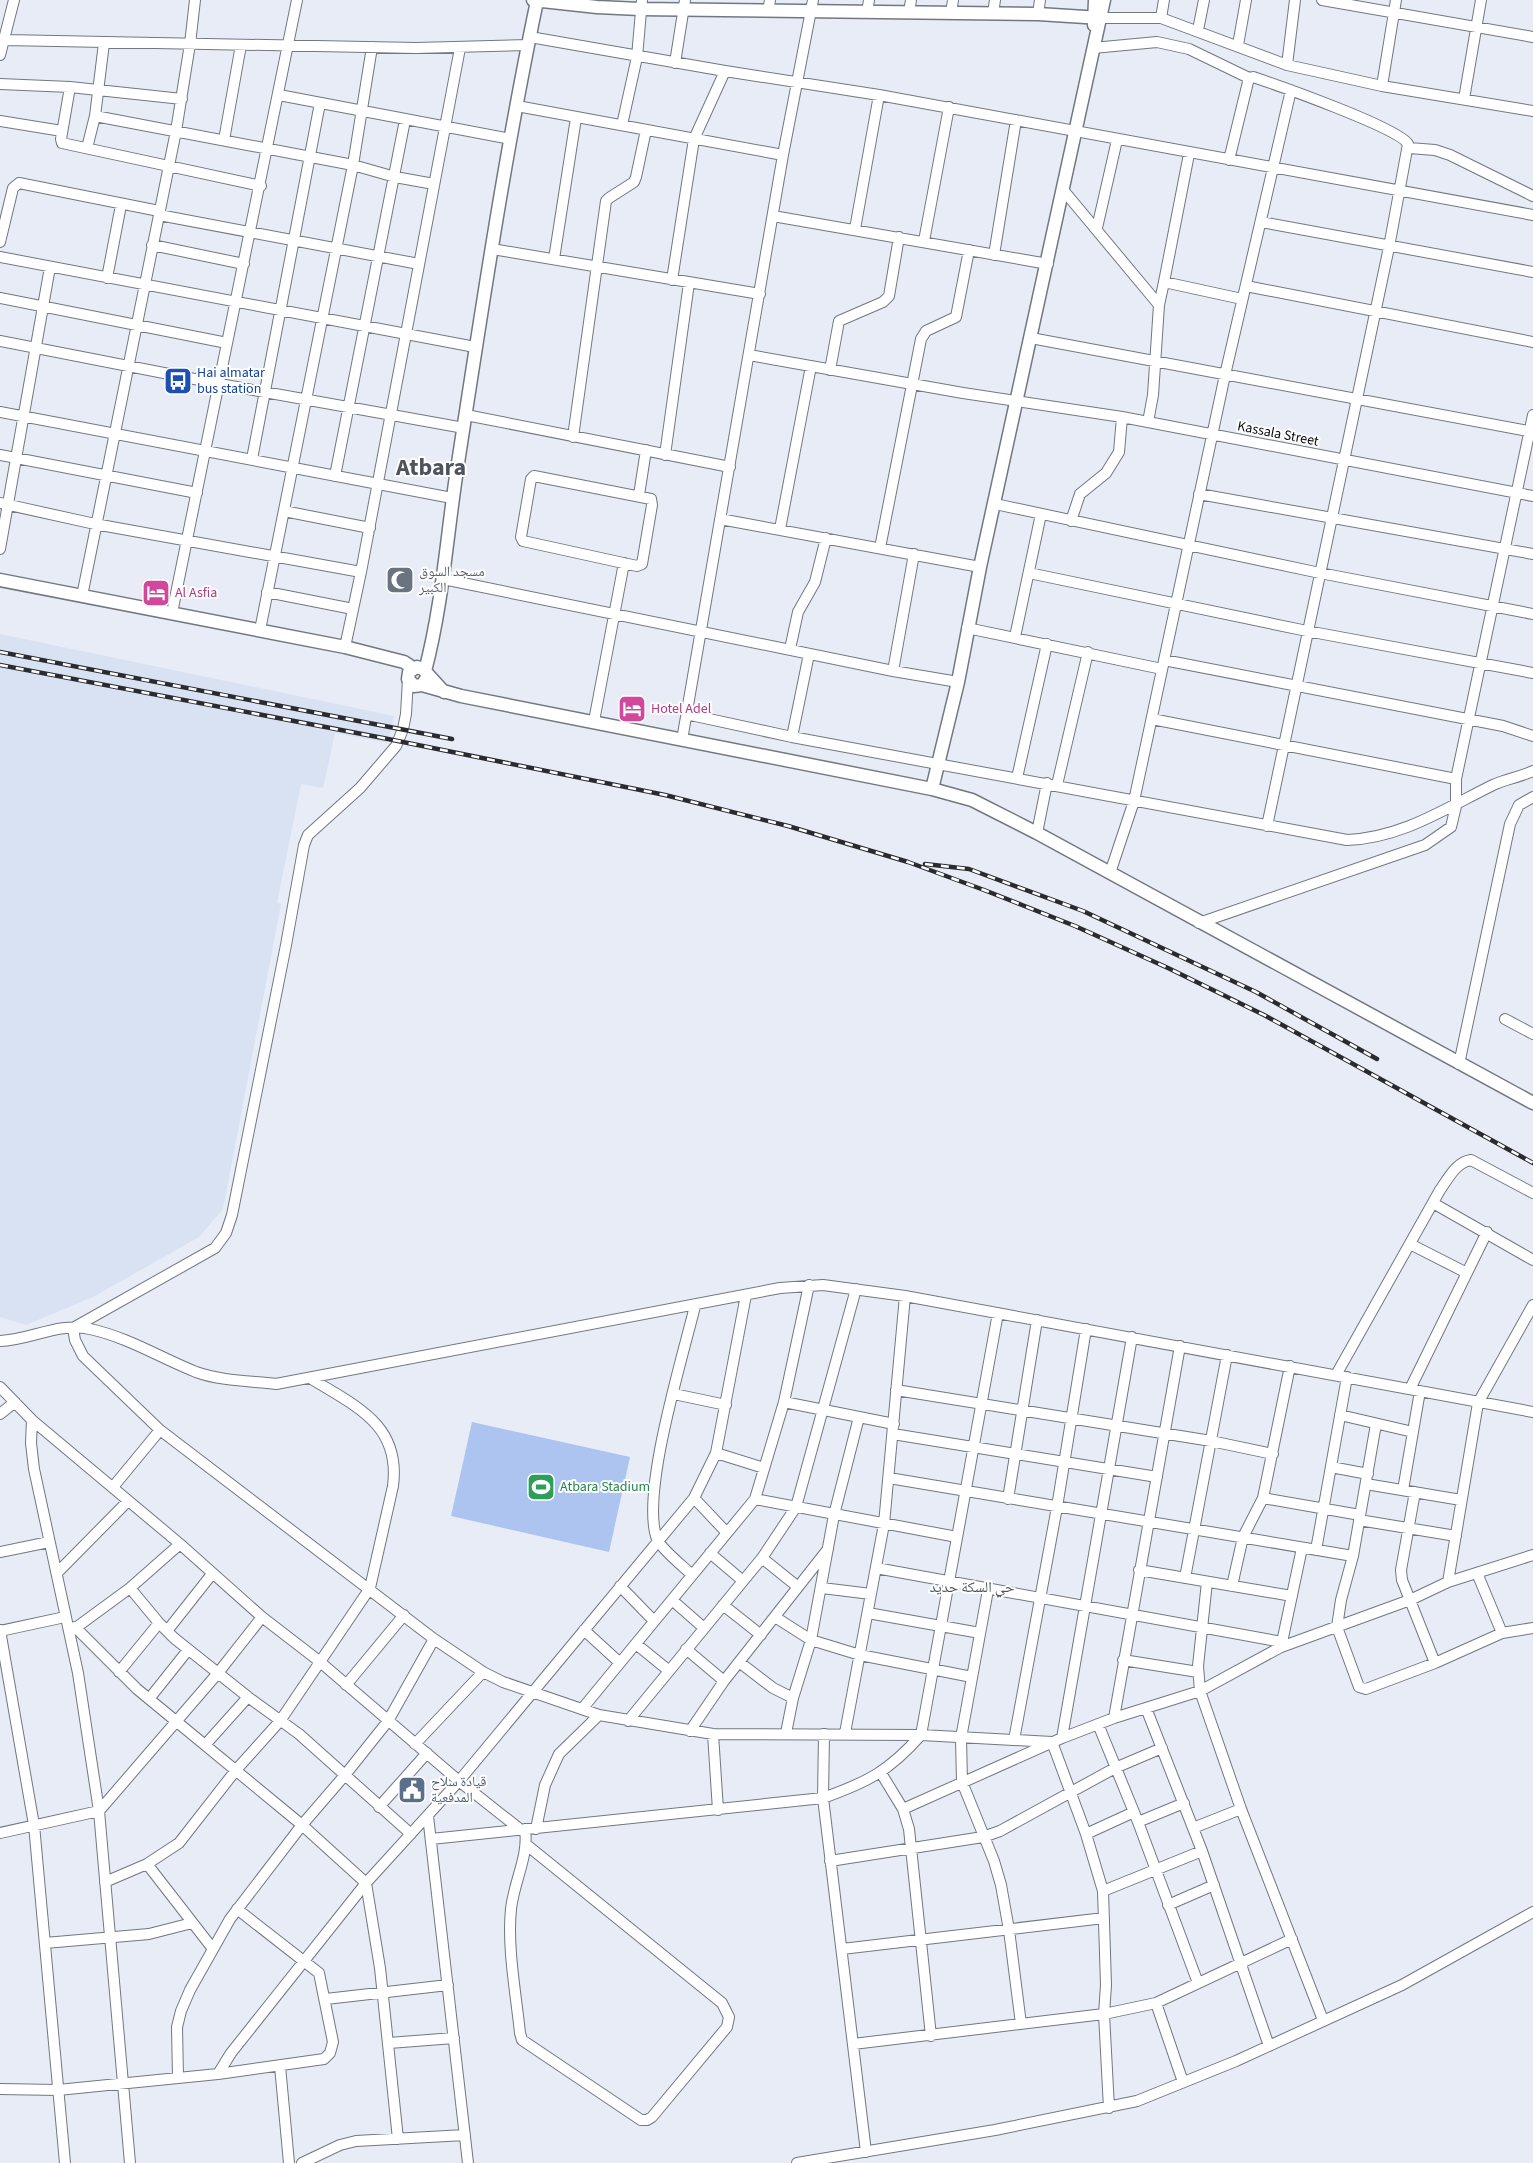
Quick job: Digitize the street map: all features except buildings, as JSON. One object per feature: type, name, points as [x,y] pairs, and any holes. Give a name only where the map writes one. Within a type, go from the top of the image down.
[{"type":"main road","points":[[417,676],[431,638],[443,579],[452,498],[475,348],[535,0],[641,5],[910,6],[951,13],[1038,14],[1097,18]]},
{"type":"main road","points":[[932,789],[958,682],[980,567],[1077,132],[1094,43],[1097,18],[1095,0]]},
{"type":"main road","points":[[1097,18],[1104,0]]},
{"type":"main road","points":[[0,580],[345,647],[380,658],[444,692],[932,789],[972,800],[1037,833],[1199,923],[1533,1103]]},
{"type":"street","points":[[0,56],[14,0]]},
{"type":"street","points":[[82,596],[95,524],[116,433],[176,131],[195,0]]},
{"type":"street","points":[[172,613],[297,0]]},
{"type":"street","points":[[951,13],[954,0]]},
{"type":"street","points":[[993,13],[995,0]]},
{"type":"street","points":[[1038,14],[1040,0]]},
{"type":"street","points":[[1161,18],[1164,0]]},
{"type":"street","points":[[1198,30],[1204,0]]},
{"type":"street","points":[[1238,45],[1246,0]]},
{"type":"street","points":[[1287,65],[1295,0]]},
{"type":"street","points":[[1322,0],[1533,37]]},
{"type":"street","points":[[1382,86],[1396,0]]},
{"type":"street","points":[[1464,98],[1481,0]]},
{"type":"street","points":[[622,125],[637,56],[641,5]]},
{"type":"street","points":[[675,63],[684,5]]},
{"type":"street","points":[[682,740],[783,155],[812,6]]},
{"type":"street","points":[[1097,18],[1161,18],[1198,30],[1287,65],[1382,86],[1464,98],[1533,111]]},
{"type":"street","points":[[4,40],[460,48],[529,41],[637,56],[725,72],[879,95],[1189,154],[1533,215]]},
{"type":"street","points":[[1094,43],[1157,42],[1189,49],[1249,78],[1253,77],[1291,90],[1403,137],[1409,148],[1267,826]]},
{"type":"street","points":[[87,148],[95,116],[104,43]]},
{"type":"street","points":[[224,140],[241,45]]},
{"type":"street","points":[[260,630],[353,165],[372,47]]},
{"type":"street","points":[[345,647],[370,528],[460,48]]},
{"type":"street","points":[[672,280],[694,138],[725,72]]},
{"type":"street","points":[[1229,160],[1249,78]]},
{"type":"street","points":[[0,84],[70,87],[98,92],[182,99]]},
{"type":"street","points":[[70,87],[62,131],[62,143],[260,186]]},
{"type":"street","points":[[1110,873],[1134,801],[1225,375],[1291,90]]},
{"type":"street","points":[[855,229],[879,95]]},
{"type":"street","points":[[278,96],[511,139]]},
{"type":"street","points":[[252,459],[320,103]]},
{"type":"street","points":[[517,106],[783,155]]},
{"type":"street","points":[[924,241],[949,108]]},
{"type":"street","points":[[95,116],[353,165],[394,177],[434,184]]},
{"type":"street","points":[[554,259],[576,118]]},
{"type":"street","points":[[335,476],[405,120]]},
{"type":"street","points":[[994,255],[1016,120]]},
{"type":"street","points":[[0,121],[62,131]]},
{"type":"street","points":[[573,437],[606,201],[634,182],[646,130]]},
{"type":"street","points":[[1097,228],[1117,140]]},
{"type":"street","points":[[1409,148],[1435,150],[1450,155],[1533,196]]},
{"type":"street","points":[[1148,422],[1153,395],[1159,305],[1189,154]]},
{"type":"street","points":[[0,242],[16,184],[418,264]]},
{"type":"street","points":[[1064,191],[1097,228],[1159,305]]},
{"type":"street","points":[[107,278],[122,205]]},
{"type":"street","points":[[773,216],[1048,264]]},
{"type":"street","points":[[1261,222],[1533,272]]},
{"type":"street","points":[[830,370],[839,321],[883,302],[889,296],[899,237]]},
{"type":"street","points":[[152,245],[244,264]]},
{"type":"street","points":[[492,248],[598,268],[760,294]]},
{"type":"street","points":[[880,548],[922,334],[956,317],[970,250]]},
{"type":"street","points":[[0,257],[475,348]]},
{"type":"street","points":[[0,549],[4,504],[16,458],[50,267]]},
{"type":"street","points":[[1164,282],[1242,299]]},
{"type":"street","points":[[665,455],[689,283]]},
{"type":"street","points":[[1246,286],[1533,342]]},
{"type":"street","points":[[0,298],[228,343]]},
{"type":"street","points":[[1031,338],[1531,432]]},
{"type":"street","points":[[0,341],[220,384],[390,414],[465,421],[573,437],[730,467]]},
{"type":"street","name":"Kassala Street","points":[[749,355],[912,384],[1122,416],[1533,496]]},
{"type":"street","points":[[780,529],[811,366]]},
{"type":"street","points":[[0,412],[452,498]]},
{"type":"street","points":[[1199,923],[1425,845],[1451,827],[1456,806],[1456,779],[1506,549],[1516,493],[1531,432],[1533,415]]},
{"type":"street","points":[[1071,521],[1080,494],[1106,473],[1119,452],[1122,416]]},
{"type":"street","points":[[638,495],[646,450]]},
{"type":"street","points":[[0,456],[197,493]]},
{"type":"street","points":[[536,476],[647,497],[652,502],[643,562],[640,566],[624,563],[523,541],[521,537],[531,479],[536,476]]},
{"type":"street","points":[[1199,494],[1533,554]]},
{"type":"street","points":[[4,504],[95,524],[187,539],[361,572]]},
{"type":"street","points":[[995,504],[1320,573],[1533,614]]},
{"type":"street","points":[[284,511],[370,528]]},
{"type":"street","points":[[1014,637],[1041,514]]},
{"type":"street","points":[[720,519],[980,567]]},
{"type":"street","points":[[790,649],[798,612],[815,582],[826,538]]},
{"type":"street","points":[[893,672],[914,554]]},
{"type":"street","points":[[594,721],[624,563]]},
{"type":"street","points":[[1028,573],[1307,631],[1533,673]]},
{"type":"street","points":[[443,579],[790,649],[893,672],[958,682]]},
{"type":"street","points":[[267,592],[353,609]]},
{"type":"street","points":[[967,628],[1088,652],[1296,685],[1503,726],[1533,736]]},
{"type":"street","points":[[1017,778],[1047,644]]},
{"type":"street","points":[[1037,833],[1088,652]]},
{"type":"street","points":[[792,738],[809,654]]},
{"type":"street","points":[[73,1328],[215,1248],[226,1233],[234,1206],[304,845],[308,835],[360,788],[396,746],[403,729],[417,676]]},
{"type":"street","points":[[686,714],[792,738],[1052,784],[1267,826],[1353,840],[1405,828],[1456,806],[1494,785],[1533,771]]},
{"type":"street","points":[[1152,719],[1456,779]]},
{"type":"street","points":[[1460,1064],[1510,824],[1519,805],[1533,797]]},
{"type":"street","points":[[1505,1019],[1533,1034]]},
{"type":"street","points":[[1336,1374],[1433,1203],[1455,1169],[1464,1161],[1471,1160],[1533,1193]]},
{"type":"street","points":[[1433,1203],[1487,1232],[1533,1260]]},
{"type":"street","points":[[1403,1490],[1413,1432],[1415,1390],[1487,1232]]},
{"type":"street","points":[[1410,1244],[1467,1273]]},
{"type":"street","points":[[582,1709],[755,1499],[784,1402],[809,1285]]},
{"type":"street","points":[[0,1340],[11,1340],[58,1328],[89,1329],[115,1336],[198,1372],[222,1378],[276,1384],[746,1295],[809,1285],[905,1296],[1336,1374],[1478,1403],[1533,1412]]},
{"type":"street","points":[[628,1721],[762,1558],[796,1507],[856,1289]]},
{"type":"street","points":[[218,2074],[231,2053],[303,1960],[366,1883],[459,1781],[530,1693],[694,1498],[716,1453],[746,1295]]},
{"type":"street","points":[[844,1733],[884,1524],[905,1296]]},
{"type":"street","points":[[1448,1582],[1478,1403],[1533,1305]]},
{"type":"street","points":[[692,1575],[658,1541],[653,1510],[660,1450],[695,1306]]},
{"type":"street","points":[[431,1840],[824,1798],[881,1773],[904,1754],[921,1735],[998,1313]]},
{"type":"street","points":[[1008,1499],[1037,1320]]},
{"type":"street","points":[[73,1328],[75,1340],[83,1356],[160,1430],[370,1588],[434,1639],[483,1672],[530,1693],[599,1715],[712,1734],[844,1733],[1057,1740]]},
{"type":"street","points":[[1014,1740],[1057,1508],[1086,1330]]},
{"type":"street","points":[[1109,2108],[1104,2014],[1106,1984],[1102,1891],[1086,1834],[1070,1793],[1057,1740],[1101,1514],[1132,1337]]},
{"type":"street","points":[[0,1350],[11,1340]]},
{"type":"street","points":[[1114,1718],[1130,1616],[1149,1522],[1180,1346]]},
{"type":"street","points":[[1185,1578],[1227,1355]]},
{"type":"street","points":[[1232,1586],[1243,1537],[1263,1498],[1290,1366]]},
{"type":"street","points":[[1316,1550],[1347,1377]]},
{"type":"street","points":[[105,1882],[147,1864],[179,1843],[236,1770],[280,1721],[370,1588],[394,1486],[395,1472],[392,1450],[376,1422],[310,1378]]},
{"type":"street","points":[[0,1387],[32,1420],[180,1544],[262,1616],[320,1662],[459,1781],[527,1829]]},
{"type":"street","points":[[896,1390],[1211,1441],[1272,1454]]},
{"type":"street","points":[[674,1394],[726,1405]]},
{"type":"street","points":[[0,1414],[14,1402]]},
{"type":"street","points":[[784,1402],[894,1424]]},
{"type":"street","points":[[1340,1415],[1413,1432]]},
{"type":"street","points":[[786,1733],[793,1698],[811,1640],[834,1515],[859,1417]]},
{"type":"street","points":[[32,1420],[31,1443],[34,1469],[65,1617],[72,1630],[99,1811],[108,1938],[130,2163]]},
{"type":"street","points":[[1376,1424],[1353,1556],[1341,1600],[1337,1627],[1357,1684],[1362,1688],[1435,1662],[1502,1633],[1533,1628]]},
{"type":"street","points":[[113,1487],[160,1430]]},
{"type":"street","points":[[892,1434],[1157,1477]]},
{"type":"street","points":[[716,1453],[764,1468]]},
{"type":"street","points":[[1331,1467],[1403,1490],[1461,1500]]},
{"type":"street","points":[[889,1478],[1057,1508],[1194,1528],[1353,1556]]},
{"type":"street","points":[[1415,1492],[1401,1570],[1402,1580],[1435,1662]]},
{"type":"street","points":[[694,1498],[727,1533]]},
{"type":"street","points":[[1263,1498],[1456,1536]]},
{"type":"street","points":[[755,1499],[957,1537]]},
{"type":"street","points":[[57,1573],[128,1501]]},
{"type":"street","points":[[0,1552],[49,1542]]},
{"type":"street","points":[[72,1630],[130,1588],[180,1544]]},
{"type":"street","points":[[690,1731],[724,1681],[828,1548]]},
{"type":"street","points":[[1281,1645],[1302,1548]]},
{"type":"street","points":[[710,1554],[743,1581]]},
{"type":"street","points":[[903,1809],[1057,1740],[1114,1718],[1200,1691],[1281,1645],[1410,1600],[1448,1582],[1533,1555]]},
{"type":"street","points":[[762,1558],[798,1587]]},
{"type":"street","points":[[876,1568],[1281,1645]]},
{"type":"street","points":[[1139,1570],[1292,1596]]},
{"type":"street","points":[[1477,1572],[1502,1633]]},
{"type":"street","points":[[119,1672],[212,1574]]},
{"type":"street","points":[[1207,1582],[1198,1672],[1200,1691],[1241,1809],[1323,2020]]},
{"type":"street","points":[[620,1586],[654,1621]]},
{"type":"street","points":[[130,1588],[163,1627],[188,1650],[299,1734],[411,1834]]},
{"type":"street","points":[[822,1588],[871,1594]]},
{"type":"street","points":[[988,1590],[961,1738],[962,1782],[994,1861],[1009,1930],[1021,2024]]},
{"type":"street","points":[[672,1600],[704,1628]]},
{"type":"street","points":[[723,1605],[761,1635]]},
{"type":"street","points":[[868,1613],[980,1633]]},
{"type":"street","points":[[346,1685],[404,1615]]},
{"type":"street","points":[[0,1834],[99,1811],[218,1673],[262,1616]]},
{"type":"street","points":[[65,1617],[0,1630],[34,1825],[65,2163]]},
{"type":"street","points":[[775,1617],[811,1640],[860,1655],[972,1677]]},
{"type":"street","points":[[72,1630],[149,1699],[302,1824],[366,1883],[383,1992],[398,2139]]},
{"type":"street","points":[[584,1630],[620,1663]]},
{"type":"street","points":[[178,2077],[176,2028],[190,1990],[213,1949],[237,1909],[302,1824],[345,1775],[388,1721],[434,1639]]},
{"type":"street","points":[[636,1644],[668,1670]]},
{"type":"street","points":[[686,1649],[724,1681]]},
{"type":"street","points":[[149,1699],[188,1650]]},
{"type":"street","points":[[1123,1660],[1198,1672]]},
{"type":"street","points":[[739,1662],[773,1688],[793,1698]]},
{"type":"street","points":[[415,1744],[483,1672]]},
{"type":"street","points":[[206,1745],[248,1697]]},
{"type":"street","points":[[1146,1708],[1194,1828],[1269,2046]]},
{"type":"street","points":[[528,1846],[707,1991],[728,2011],[727,2027],[652,2117],[647,2120],[640,2120],[522,2040],[520,2033],[511,1920],[515,1890],[528,1846],[527,1829],[559,1754],[599,1715]]},
{"type":"street","points":[[1098,1724],[1138,1822],[1198,1983]]},
{"type":"street","points":[[712,1734],[718,1810]]},
{"type":"street","points":[[824,1734],[824,1798],[830,1861],[866,2152]]},
{"type":"street","points":[[830,1861],[912,1850],[983,1837],[1115,1768],[1162,1748]]},
{"type":"street","points":[[379,1807],[427,1753]]},
{"type":"street","points":[[881,1773],[903,1809],[912,1850],[931,2036]]},
{"type":"street","points":[[1138,1822],[1184,1803]]},
{"type":"street","points":[[1194,1828],[1241,1809]]},
{"type":"street","points":[[1086,1834],[1134,1812]]},
{"type":"street","points":[[428,1816],[468,2163]]},
{"type":"street","points":[[1102,1891],[1202,1851]]},
{"type":"street","points":[[147,1864],[213,1949]]},
{"type":"street","points":[[1168,1905],[1214,1885]]},
{"type":"street","points":[[0,2088],[58,2090],[218,2074],[324,2059],[330,2053],[333,2042],[326,1999],[319,1972],[237,1909]]},
{"type":"street","points":[[797,2163],[1109,2108],[1137,2101],[1269,2046],[1402,1985],[1533,1912]]},
{"type":"street","points":[[842,1949],[1104,1918]]},
{"type":"street","points":[[45,1943],[149,1934],[192,1923]]},
{"type":"street","points":[[853,2044],[1104,2014],[1156,2002],[1292,1939]]},
{"type":"street","points":[[326,1999],[448,1984]]},
{"type":"street","points":[[1156,2002],[1183,2082]]},
{"type":"street","points":[[389,2043],[454,2038]]},
{"type":"street","points":[[280,2066],[289,2163]]},
{"type":"street","points":[[302,2163],[340,2145],[356,2141],[465,2135]]},
{"type":"shaded area","points":[[0,634],[394,716],[388,743],[335,733],[323,788],[301,784],[277,903],[281,904],[223,1209],[199,1237],[95,1296],[26,1325],[0,1317]]},
{"type":"shaded area","points":[[472,1422],[630,1457],[609,1552],[451,1516]]},
{"type":"railway","points":[[0,652],[452,739]]},
{"type":"railway","points":[[0,665],[383,738],[665,795],[788,826],[908,862],[1075,926],[1168,968],[1264,1015],[1533,1163]]},
{"type":"railway","points":[[925,864],[969,869],[1083,911],[1256,992],[1377,1059]]},
{"type":"place","name":"Hai almatar bus station","points":[[178,381]]},
{"type":"place","name":"مسجد السوق الكبير","points":[[400,580]]},
{"type":"place","name":"Al Asfia","points":[[156,593]]},
{"type":"place","name":"Hotel Adel","points":[[632,709]]},
{"type":"place","name":"Atbara Stadium","points":[[541,1487]]},
{"type":"place","name":"قيادة سلاح المدفعية","points":[[412,1790]]},
{"type":"district","name":"Atbara","points":[[431,467]]},
{"type":"district","name":"حي السكة حديد","points":[[972,1587]]}]
